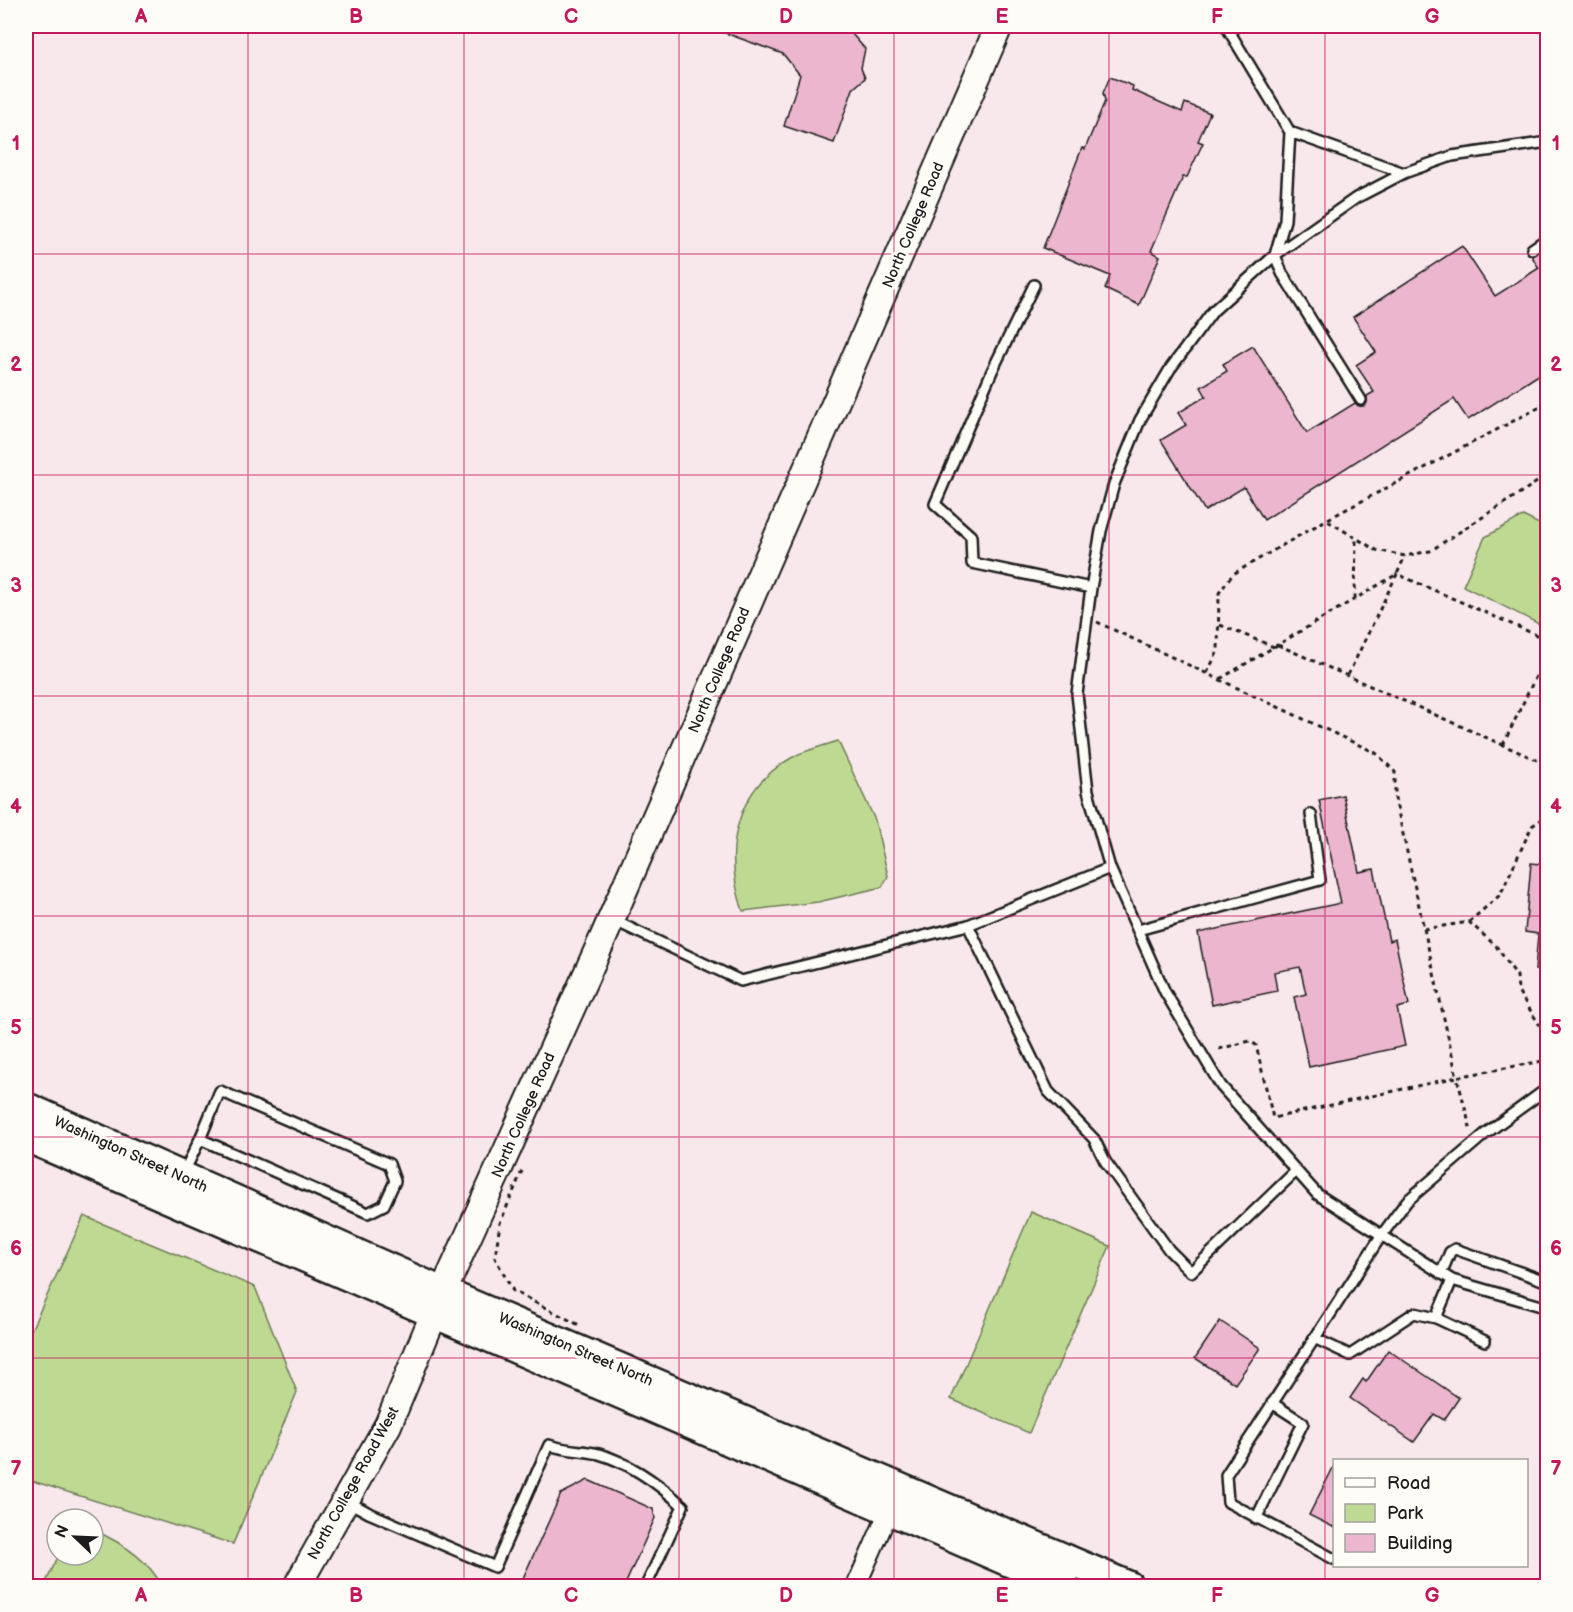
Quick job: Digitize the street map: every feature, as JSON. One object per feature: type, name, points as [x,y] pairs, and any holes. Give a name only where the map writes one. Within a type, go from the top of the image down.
[{"type":"main road","name":"Washington Street North","points":[[26,1107],[181,1177],[439,1303],[889,1511],[1065,1587]]},
{"type":"main road","name":"Washington Street North","points":[[26,1137],[439,1303],[1129,1587]]},
{"type":"street","name":"North College Road","points":[[439,1303],[611,919],[999,26]]},
{"type":"street","name":"North College Road West","points":[[297,1587],[388,1425],[439,1303]]},
{"type":"street","points":[[856,1587],[889,1511]]},
{"type":"lane","points":[[1226,26],[1290,132],[1285,220],[1275,255],[1282,273],[1361,400]]},
{"type":"lane","points":[[1290,132],[1404,173]]},
{"type":"lane","points":[[1548,142],[1452,156],[1404,173],[1356,198],[1275,255],[1213,311],[1170,369],[1140,420],[1114,484],[1101,531],[1086,617],[1077,694],[1077,715],[1088,791],[1110,868],[1165,992],[1221,1086],[1317,1194],[1452,1280],[1548,1308]]},
{"type":"lane","points":[[1532,249],[1548,238]]},
{"type":"lane","points":[[1034,285],[992,371],[935,504],[971,536],[972,563],[1091,588]]},
{"type":"lane","points":[[1138,930],[1320,880],[1311,814]]},
{"type":"lane","points":[[611,919],[741,981],[968,925],[1049,895],[1110,868]]},
{"type":"lane","points":[[968,925],[1048,1091],[1094,1139],[1105,1161],[1169,1250],[1191,1272],[1296,1171]]},
{"type":"lane","points":[[1333,1558],[1256,1519],[1228,1502],[1226,1475],[1381,1236],[1407,1201],[1474,1144],[1548,1088]]},
{"type":"lane","points":[[181,1177],[220,1091],[389,1164],[395,1181],[384,1205],[368,1213],[200,1139]]},
{"type":"lane","points":[[1441,1274],[1450,1252],[1455,1249],[1548,1282]]},
{"type":"lane","points":[[1436,1318],[1452,1280]]},
{"type":"lane","points":[[1314,1338],[1350,1355],[1414,1313],[1436,1318],[1485,1341]]},
{"type":"lane","points":[[1256,1519],[1303,1423],[1272,1403]]},
{"type":"lane","points":[[345,1500],[369,1513],[495,1567],[549,1445],[565,1450],[599,1454],[643,1475],[682,1506],[646,1587]]},
{"type":"path","points":[[1208,674],[1218,651],[1219,593],[1233,574],[1326,520],[1538,408],[1548,407]]},
{"type":"path","points":[[1326,520],[1340,525],[1376,550],[1405,556],[1430,551],[1548,475]]},
{"type":"path","points":[[1355,599],[1356,538]]},
{"type":"path","points":[[1347,676],[1405,556]]},
{"type":"path","points":[[1220,679],[1397,574]]},
{"type":"path","points":[[1397,574],[1548,640]]},
{"type":"path","points":[[1086,617],[1376,753],[1395,771],[1395,798],[1474,1144]]},
{"type":"path","points":[[1220,625],[1274,647]]},
{"type":"path","points":[[1278,645],[1548,765]]},
{"type":"path","points":[[1503,745],[1548,651]]},
{"type":"path","points":[[1424,929],[1468,922],[1500,895],[1532,826],[1548,815]]},
{"type":"path","points":[[1468,922],[1496,946],[1517,976],[1518,991],[1539,1023],[1548,1031]]},
{"type":"path","points":[[1220,1049],[1250,1041],[1256,1045],[1273,1118],[1457,1077],[1548,1060]]},
{"type":"path","points":[[513,1291],[495,1258],[494,1245],[500,1223],[523,1168]]},
{"type":"green space","points":[[1523,516],[1547,528],[1547,628],[1463,586],[1485,537]]},
{"type":"green space","points":[[838,741],[875,820],[888,876],[882,887],[818,902],[743,911],[734,865],[735,842],[739,821],[748,801],[760,783],[777,767],[799,754]]},
{"type":"green space","points":[[1031,1212],[1110,1246],[1029,1433],[951,1399]]},
{"type":"green space","points":[[84,1216],[255,1287],[297,1392],[233,1544],[26,1479],[26,1341]]},
{"type":"green space","points":[[105,1536],[133,1552],[156,1576],[162,1586],[44,1586],[53,1567],[105,1567]]},
{"type":"building","points":[[706,26],[845,26],[865,49],[861,68],[865,78],[853,89],[834,143],[784,126],[800,75],[783,54]]},
{"type":"building","points":[[1110,77],[1133,86],[1132,90],[1182,112],[1185,103],[1210,113],[1198,141],[1203,143],[1187,177],[1183,177],[1151,251],[1160,256],[1139,305],[1105,289],[1110,276],[1043,248],[1082,148],[1085,149],[1105,101],[1103,93]]},
{"type":"building","points":[[1462,246],[1495,296],[1539,268],[1531,255],[1548,247],[1548,369],[1468,420],[1454,399],[1264,520],[1244,487],[1205,511],[1161,440],[1186,425],[1178,413],[1206,396],[1201,387],[1227,371],[1223,364],[1253,346],[1307,433],[1355,403],[1364,406],[1367,403],[1367,396],[1374,392],[1356,365],[1376,352],[1353,317]]},
{"type":"building","points":[[1343,795],[1359,872],[1374,869],[1389,941],[1395,939],[1409,1005],[1397,1008],[1405,1046],[1309,1067],[1294,997],[1306,994],[1300,967],[1274,972],[1277,991],[1212,1005],[1198,933],[1341,903],[1319,800]]},
{"type":"building","points":[[1531,863],[1548,865],[1548,971],[1535,970],[1538,934],[1525,932]]},
{"type":"building","points":[[1220,1321],[1260,1348],[1235,1384],[1195,1358]]},
{"type":"building","points":[[1388,1350],[1459,1398],[1444,1420],[1434,1414],[1414,1442],[1350,1398],[1363,1379],[1366,1382]]},
{"type":"building","points":[[1333,1468],[1333,1527],[1309,1515]]},
{"type":"building","points":[[588,1480],[653,1509],[655,1518],[624,1587],[519,1587],[561,1494]]}]
